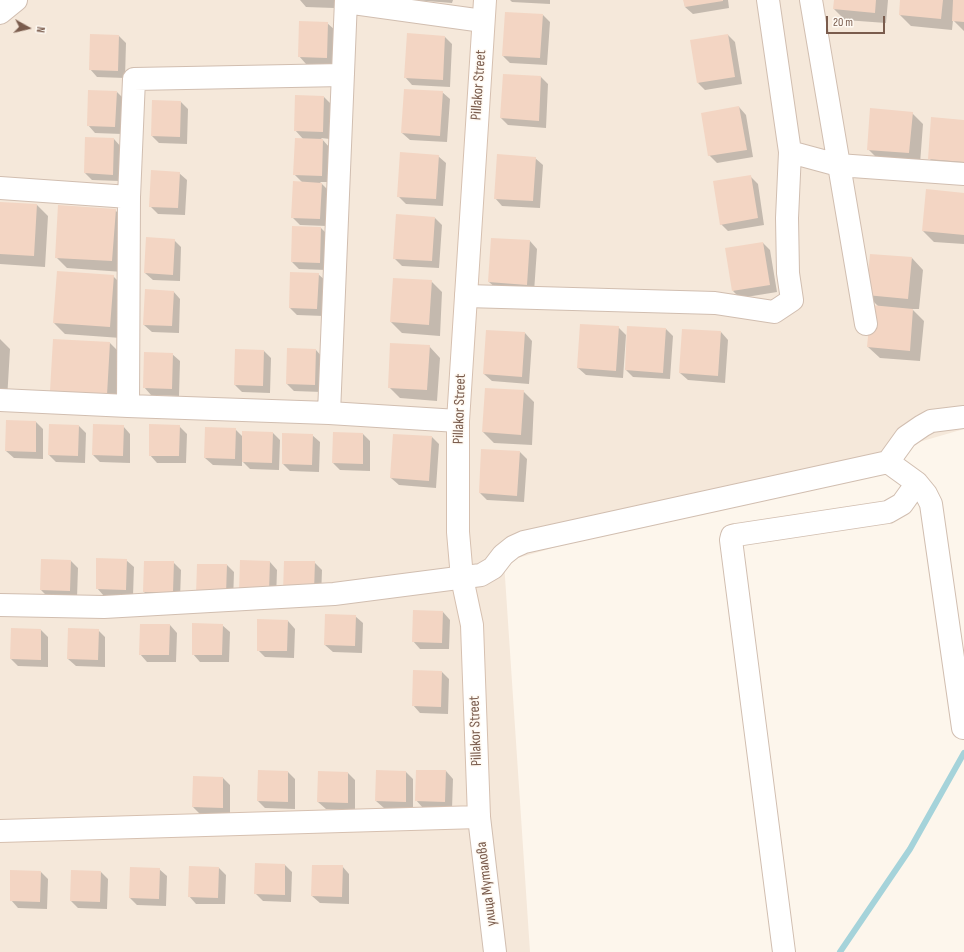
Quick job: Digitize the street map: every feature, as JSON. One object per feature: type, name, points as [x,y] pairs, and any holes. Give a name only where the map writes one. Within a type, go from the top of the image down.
[{"type":"street","points":[[0,12],[16,0]]},
{"type":"street","points":[[466,296],[715,303],[774,312],[792,300],[788,273],[787,218],[790,152],[768,0]]},
{"type":"street","points":[[810,0],[866,324]]},
{"type":"street","points":[[329,413],[346,1],[484,10]]},
{"type":"street","name":"Pillakor Street","points":[[479,817],[472,625],[462,578],[458,532],[458,421],[484,10]]},
{"type":"street","points":[[128,406],[129,196],[134,79],[343,75]]},
{"type":"street","points":[[790,152],[838,165],[964,174]]},
{"type":"street","points":[[0,188],[129,196]]},
{"type":"street","points":[[0,400],[329,413],[458,421]]},
{"type":"street","points":[[0,605],[104,607],[326,595],[481,575],[492,568],[503,555],[513,547],[524,542],[888,462],[906,436],[922,426],[931,421],[964,417]]},
{"type":"street","points":[[888,462],[917,483],[926,494],[931,504],[963,728]]},
{"type":"street","points":[[784,952],[731,540],[732,536],[888,512],[902,504],[917,483]]},
{"type":"street","points":[[0,831],[479,817]]},
{"type":"street","name":"улица Муталова","points":[[479,817],[495,952]]},
{"type":"shaded area","points":[[0,0],[964,0],[964,429],[504,562],[530,952],[0,952]]},
{"type":"building","points":[[683,0],[723,0],[723,1],[685,7]]},
{"type":"building","points":[[834,0],[876,0],[875,13],[833,9]]},
{"type":"building","points":[[900,0],[943,0],[941,19],[899,15]]},
{"type":"building","points":[[953,0],[964,0],[964,22],[952,21]]},
{"type":"building","points":[[505,12],[543,14],[540,58],[502,56]]},
{"type":"building","points":[[299,21],[328,22],[327,58],[298,57]]},
{"type":"building","points":[[407,33],[445,36],[443,80],[404,78]]},
{"type":"building","points":[[90,34],[119,35],[118,71],[89,70]]},
{"type":"building","points":[[728,34],[735,77],[697,83],[690,40]]},
{"type":"building","points":[[503,74],[541,76],[539,121],[500,118]]},
{"type":"building","points":[[404,89],[443,91],[440,136],[401,133]]},
{"type":"building","points":[[88,90],[117,91],[115,127],[87,126]]},
{"type":"building","points":[[295,95],[324,96],[323,132],[294,131]]},
{"type":"building","points":[[152,100],[181,101],[180,137],[151,136]]},
{"type":"building","points":[[739,106],[747,150],[708,156],[701,113]]},
{"type":"building","points":[[870,108],[913,112],[909,153],[867,150]]},
{"type":"building","points":[[931,117],[964,120],[964,162],[928,159]]},
{"type":"building","points":[[85,137],[114,138],[113,175],[84,173]]},
{"type":"building","points":[[295,138],[323,139],[322,176],[293,175]]},
{"type":"building","points":[[400,152],[439,155],[436,199],[397,197]]},
{"type":"building","points":[[497,154],[536,157],[533,201],[494,199]]},
{"type":"building","points":[[151,170],[180,172],[178,208],[149,207]]},
{"type":"building","points":[[751,175],[758,218],[720,225],[713,181]]},
{"type":"building","points":[[293,181],[322,183],[320,219],[291,218]]},
{"type":"building","points":[[926,189],[964,193],[964,235],[922,231]]},
{"type":"building","points":[[0,202],[37,204],[34,256],[0,254]]},
{"type":"building","points":[[58,205],[116,209],[112,261],[55,258]]},
{"type":"building","points":[[396,214],[435,217],[432,261],[393,259]]},
{"type":"building","points":[[292,226],[321,227],[320,263],[291,262]]},
{"type":"building","points":[[146,237],[175,239],[173,275],[144,273]]},
{"type":"building","points":[[491,238],[530,240],[527,285],[488,282]]},
{"type":"building","points":[[763,242],[770,285],[732,291],[725,248]]},
{"type":"building","points":[[870,254],[912,257],[908,299],[866,295]]},
{"type":"building","points":[[57,271],[114,275],[110,327],[53,323]]},
{"type":"building","points":[[290,272],[319,273],[317,309],[289,308]]},
{"type":"building","points":[[393,278],[432,280],[429,325],[390,322]]},
{"type":"building","points":[[145,289],[174,291],[172,326],[143,325]]},
{"type":"building","points":[[871,305],[913,309],[910,351],[867,347]]},
{"type":"building","points":[[580,324],[619,326],[616,371],[577,368]]},
{"type":"building","points":[[627,326],[666,328],[663,373],[625,370]]},
{"type":"building","points":[[682,329],[721,331],[718,376],[679,373]]},
{"type":"building","points":[[486,330],[525,332],[522,377],[483,374]]},
{"type":"building","points":[[53,339],[110,342],[107,395],[50,391]]},
{"type":"building","points":[[390,343],[430,345],[427,390],[388,388]]},
{"type":"building","points":[[287,348],[316,349],[315,385],[286,384]]},
{"type":"building","points":[[235,349],[264,350],[263,386],[234,385]]},
{"type":"building","points":[[144,352],[173,353],[172,389],[143,388]]},
{"type":"building","points":[[485,388],[524,390],[521,435],[482,432]]},
{"type":"building","points":[[6,420],[36,421],[36,452],[5,451]]},
{"type":"building","points":[[49,424],[79,425],[78,456],[48,455]]},
{"type":"building","points":[[93,424],[124,425],[123,456],[92,455]]},
{"type":"building","points":[[149,424],[180,425],[179,456],[149,456]]},
{"type":"building","points":[[205,427],[236,428],[235,459],[204,458]]},
{"type":"building","points":[[242,431],[273,432],[272,463],[242,462]]},
{"type":"building","points":[[333,432],[363,433],[363,464],[332,463]]},
{"type":"building","points":[[282,433],[313,434],[312,465],[282,464]]},
{"type":"building","points":[[393,434],[432,436],[429,481],[390,478]]},
{"type":"building","points":[[481,449],[520,451],[517,496],[479,493]]},
{"type":"building","points":[[96,558],[127,559],[126,590],[96,589]]},
{"type":"building","points":[[41,559],[71,560],[70,591],[40,590]]},
{"type":"building","points":[[240,560],[270,561],[269,592],[239,592]]},
{"type":"building","points":[[144,561],[174,561],[173,592],[143,592]]},
{"type":"building","points":[[284,561],[315,561],[314,592],[283,592]]},
{"type":"building","points":[[197,564],[227,564],[226,595],[196,595]]},
{"type":"building","points":[[413,610],[443,611],[442,643],[412,642]]},
{"type":"building","points":[[325,614],[356,615],[355,646],[324,645]]},
{"type":"building","points":[[257,619],[288,620],[287,651],[257,651]]},
{"type":"building","points":[[192,623],[223,624],[222,655],[192,655]]},
{"type":"building","points":[[140,624],[170,624],[169,655],[139,655]]},
{"type":"building","points":[[11,628],[41,629],[41,660],[10,659]]},
{"type":"building","points":[[68,628],[99,629],[98,660],[67,659]]},
{"type":"building","points":[[413,670],[442,671],[441,707],[412,706]]},
{"type":"building","points":[[258,770],[288,771],[288,802],[257,801]]},
{"type":"building","points":[[376,770],[406,771],[406,802],[375,801]]},
{"type":"building","points":[[416,770],[446,770],[445,802],[415,801]]},
{"type":"building","points":[[318,771],[348,772],[348,803],[317,802]]},
{"type":"building","points":[[193,776],[223,777],[223,808],[192,807]]},
{"type":"building","points":[[255,863],[285,864],[285,895],[254,894]]},
{"type":"building","points":[[312,865],[343,865],[342,897],[311,896]]},
{"type":"building","points":[[189,866],[219,867],[218,898],[188,897]]},
{"type":"building","points":[[130,867],[160,868],[159,899],[129,898]]},
{"type":"building","points":[[10,870],[41,871],[40,902],[10,901]]},
{"type":"building","points":[[71,870],[101,871],[100,902],[70,901]]},
{"type":"waterway","points":[[840,952],[910,849],[964,753]]}]
